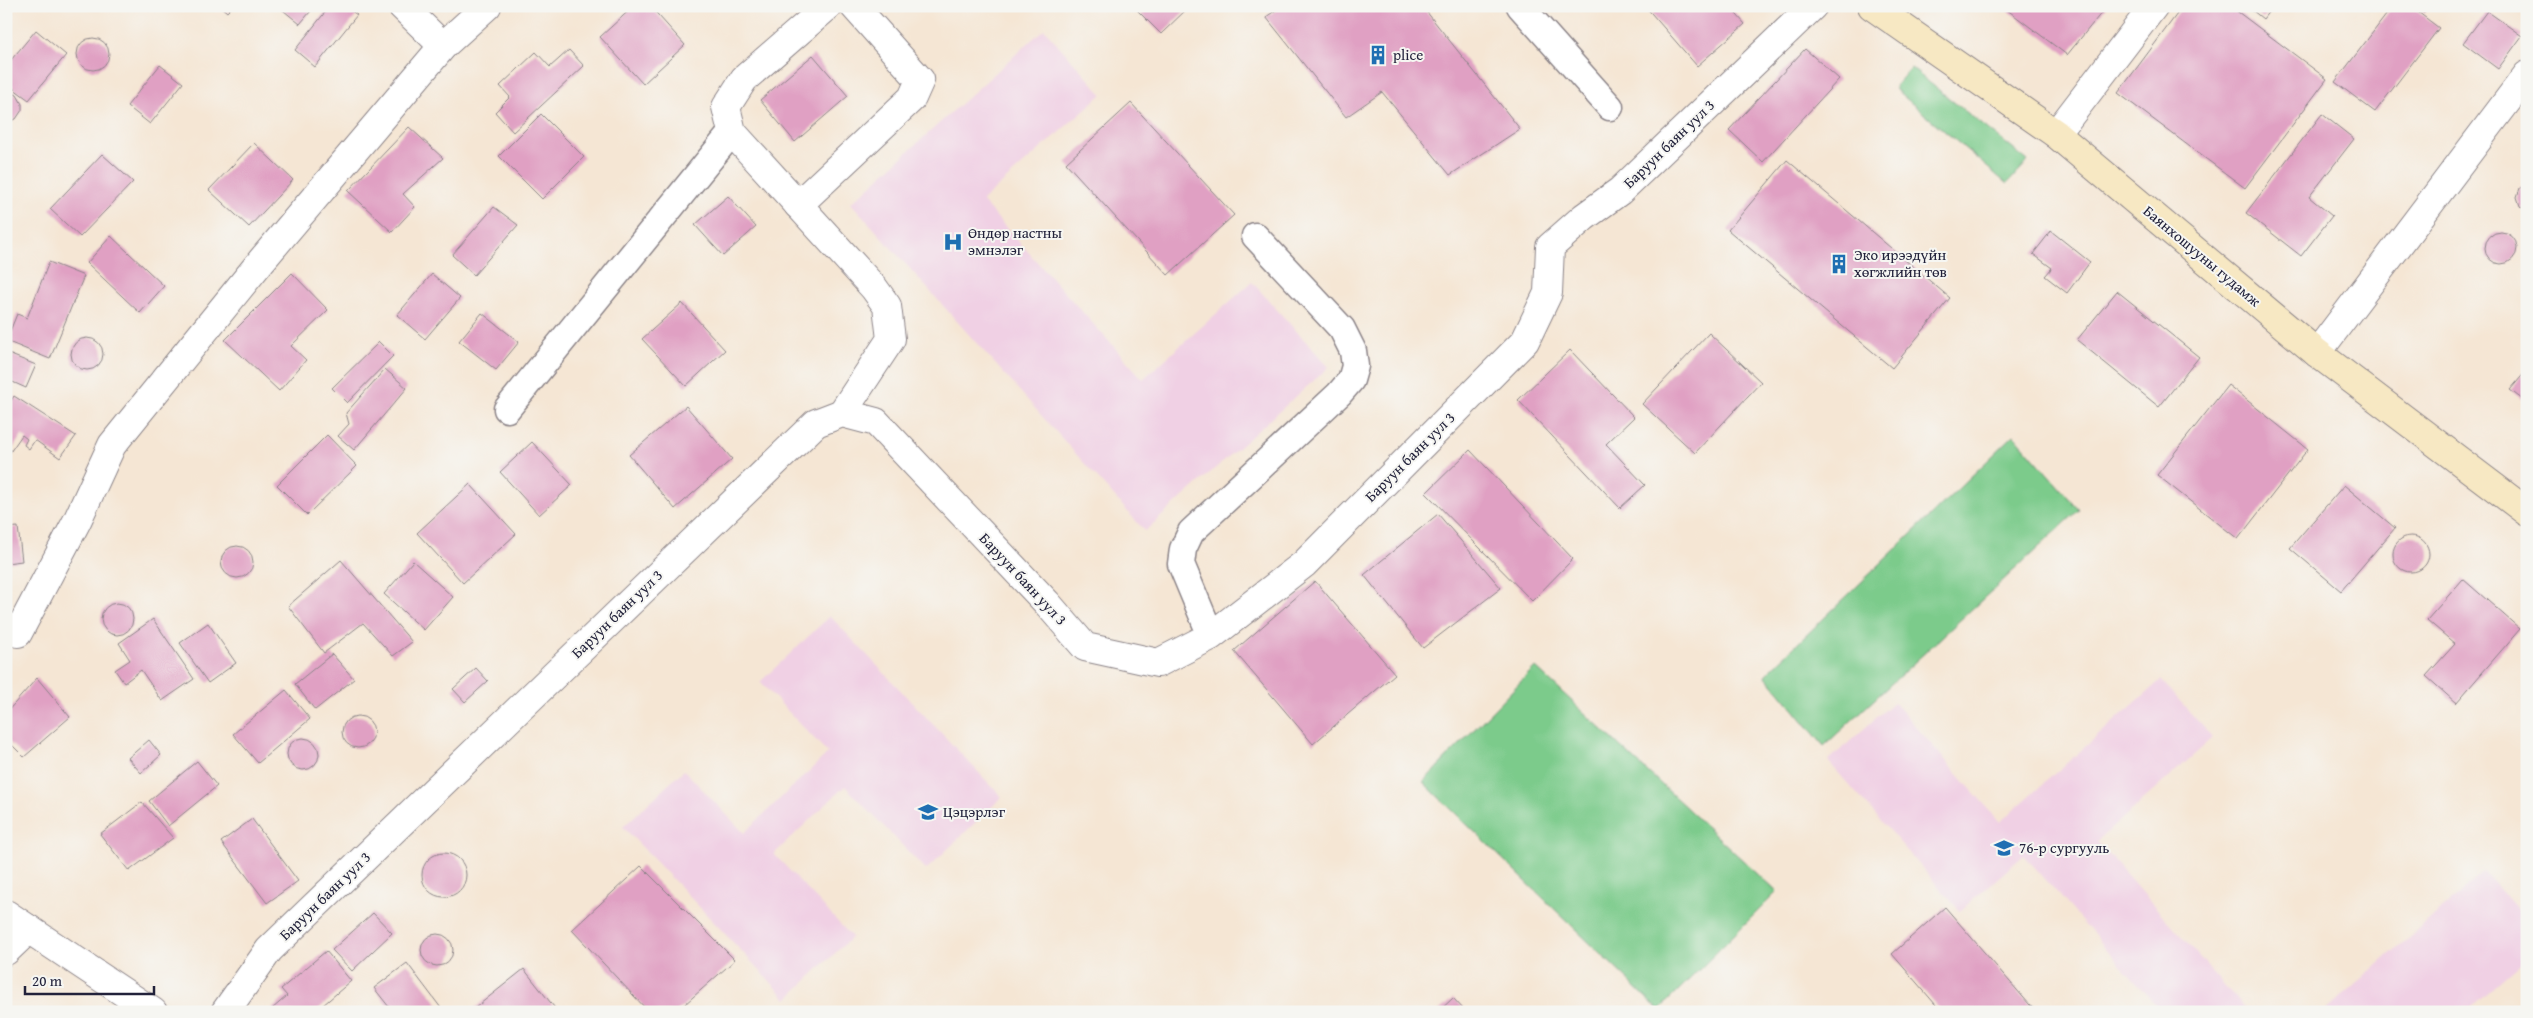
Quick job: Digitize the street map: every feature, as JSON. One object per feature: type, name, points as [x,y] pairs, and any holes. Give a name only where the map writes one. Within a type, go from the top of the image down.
[{"type":"street","points":[[402,6],[443,46]]},
{"type":"street","points":[[18,633],[77,521],[112,445],[262,260],[443,46],[487,6]]},
{"type":"street","points":[[828,6],[744,79],[726,107],[732,132],[874,288],[887,306],[891,339],[842,413]]},
{"type":"street","points":[[798,205],[912,98],[920,80],[854,6]]},
{"type":"street","name":"Баруун баян уул 3","points":[[225,1012],[276,943],[816,423],[842,413],[876,422],[1047,603],[1085,647],[1158,663],[1211,636],[1304,564],[1525,341],[1548,293],[1550,247],[1584,217],[1620,191],[1813,6]]},
{"type":"street","name":"Баянхошууны гудамж","points":[[1872,6],[2056,134],[2317,353],[2527,512]]},
{"type":"street","points":[[2056,134],[2154,6]]},
{"type":"street","points":[[2317,353],[2527,75]]},
{"type":"street","points":[[6,914],[153,1012]]},
{"type":"street","points":[[6,951],[29,929]]},
{"type":"lane","points":[[1520,6],[1610,106]]},
{"type":"lane","points":[[507,410],[732,132]]},
{"type":"lane","points":[[1211,636],[1181,564],[1183,549],[1191,532],[1339,394],[1351,380],[1355,366],[1354,352],[1342,329],[1255,236]]},
{"type":"shaded area","name":"Өндөр настны эмнэлэг","points":[[1044,29],[1102,94],[982,201],[1143,379],[1252,282],[1329,367],[1145,531],[851,203]]},
{"type":"shaded area","name":"Цэцэрлэг","points":[[830,616],[1002,797],[926,870],[845,786],[774,854],[852,937],[787,999],[623,827],[684,770],[744,833],[828,753],[760,682]]},
{"type":"shaded area","name":"76-р сургууль","points":[[2161,680],[2213,738],[2097,841],[2248,1012],[2162,1012],[2024,855],[1960,911],[1828,761],[1894,702],[2000,822]]},
{"type":"shaded area","points":[[2484,872],[2527,920],[2527,957],[2465,1012],[2324,1012]]},
{"type":"green space","points":[[1911,68],[2028,161],[2007,184],[1896,90],[1895,86]]},
{"type":"green space","points":[[2014,435],[2079,510],[1824,746],[1765,675]]},
{"type":"green space","points":[[1535,667],[1777,892],[1659,1010],[1423,782]]},
{"type":"building","points":[[220,6],[233,6],[227,12]]},
{"type":"building","points":[[278,6],[315,6],[300,24]]},
{"type":"building","points":[[330,6],[345,6],[357,15],[315,67],[295,50]]},
{"type":"building","points":[[634,6],[650,6],[685,45],[643,84],[600,37]]},
{"type":"building","points":[[1133,6],[1190,6],[1161,34]]},
{"type":"building","name":"plice","points":[[1282,6],[1422,6],[1520,129],[1450,175],[1382,92],[1346,117],[1266,17]]},
{"type":"building","points":[[1645,6],[1729,6],[1745,24],[1697,66]]},
{"type":"building","points":[[2002,6],[2107,6],[2067,55]]},
{"type":"building","points":[[2183,6],[2230,6],[2327,79],[2245,188],[2118,93]]},
{"type":"building","points":[[2247,6],[2273,6],[2263,19]]},
{"type":"building","points":[[2393,6],[2410,6],[2439,28],[2375,112],[2335,82]]},
{"type":"building","points":[[2413,6],[2428,6],[2424,13]]},
{"type":"building","points":[[2487,11],[2522,36],[2498,69],[2463,43]]},
{"type":"building","points":[[36,30],[66,55],[29,100],[6,83],[6,66]]},
{"type":"building","points":[[93,38],[99,39],[104,43],[108,48],[108,60],[104,65],[99,69],[93,70],[87,69],[82,65],[78,60],[77,54],[78,48],[82,43],[87,39]]},
{"type":"building","points":[[1805,49],[1839,79],[1763,162],[1729,130]]},
{"type":"building","points":[[569,50],[584,66],[513,132],[495,112],[510,97],[500,86],[536,52],[550,67]]},
{"type":"building","points":[[813,55],[848,96],[795,142],[760,100]]},
{"type":"building","points":[[160,65],[183,83],[150,124],[127,106]]},
{"type":"building","points":[[6,90],[17,95],[22,104],[22,110],[16,119],[6,122]]},
{"type":"building","points":[[1131,103],[1234,215],[1168,275],[1066,163]]},
{"type":"building","points":[[541,114],[584,157],[542,199],[499,156]]},
{"type":"building","points":[[2322,114],[2354,139],[2309,197],[2332,216],[2301,256],[2246,213]]},
{"type":"building","points":[[409,127],[443,158],[403,194],[415,207],[392,232],[348,191]]},
{"type":"building","points":[[254,143],[293,180],[249,227],[209,190]]},
{"type":"building","points":[[102,154],[133,182],[80,237],[50,209]]},
{"type":"building","name":"Эко ирээдүйн хөгжлийн төв","points":[[1787,160],[1950,298],[1892,368],[1728,230]]},
{"type":"building","points":[[2527,183],[2527,212],[2520,206],[2517,197],[2520,188]]},
{"type":"building","points":[[728,196],[756,227],[723,256],[695,225]]},
{"type":"building","points":[[494,207],[518,225],[474,275],[452,255]]},
{"type":"building","points":[[2051,231],[2090,262],[2067,293],[2045,276],[2052,268],[2033,254]]},
{"type":"building","points":[[2501,232],[2507,233],[2512,237],[2516,242],[2516,254],[2512,259],[2507,263],[2501,264],[2495,263],[2490,259],[2486,254],[2485,248],[2486,242],[2490,237],[2495,233]]},
{"type":"building","points":[[111,236],[164,286],[140,313],[87,263]]},
{"type":"building","points":[[49,262],[84,276],[50,359],[6,341],[17,314],[27,318]]},
{"type":"building","points":[[292,273],[328,310],[291,346],[306,360],[279,391],[225,340]]},
{"type":"building","points":[[432,274],[460,298],[425,339],[397,315]]},
{"type":"building","points":[[2117,291],[2199,357],[2159,407],[2077,340]]},
{"type":"building","points":[[682,303],[725,350],[686,386],[642,339]]},
{"type":"building","points":[[482,313],[519,342],[496,370],[459,341]]},
{"type":"building","points":[[1709,333],[1761,382],[1695,453],[1642,404]]},
{"type":"building","points":[[87,338],[93,339],[98,343],[102,348],[102,360],[98,365],[93,369],[87,370],[81,369],[76,365],[72,360],[71,354],[72,348],[76,343],[81,339]]},
{"type":"building","points":[[379,342],[393,356],[347,403],[332,388]]},
{"type":"building","points":[[1570,350],[1634,417],[1606,444],[1645,485],[1620,508],[1518,400]]},
{"type":"building","points":[[6,353],[36,365],[26,388],[6,379]]},
{"type":"building","points":[[385,369],[407,388],[354,450],[338,436],[349,424],[346,413]]},
{"type":"building","points":[[2527,370],[2527,403],[2510,390]]},
{"type":"building","points":[[2228,385],[2308,449],[2238,539],[2157,475]]},
{"type":"building","points":[[14,396],[76,436],[60,458],[35,440],[29,449],[24,445],[27,439],[22,435],[6,458],[6,408]]},
{"type":"building","points":[[686,406],[732,459],[675,509],[629,455]]},
{"type":"building","points":[[327,435],[357,466],[307,515],[277,485]]},
{"type":"building","points":[[532,442],[572,485],[539,515],[500,472]]},
{"type":"building","points":[[1470,450],[1573,559],[1532,601],[1426,493]]},
{"type":"building","points":[[470,484],[516,534],[463,583],[417,533]]},
{"type":"building","points":[[2344,485],[2395,528],[2341,591],[2290,548]]},
{"type":"building","points":[[1438,514],[1501,588],[1423,648],[1364,575]]},
{"type":"building","points":[[18,527],[22,561],[6,563],[6,528]]},
{"type":"building","points":[[2411,536],[2424,541],[2429,554],[2424,567],[2411,572],[2398,567],[2393,554],[2398,541]]},
{"type":"building","points":[[237,546],[243,547],[248,551],[252,556],[252,568],[248,573],[243,577],[237,578],[231,577],[226,573],[222,568],[221,562],[222,556],[226,551],[231,547]]},
{"type":"building","points":[[341,560],[412,642],[393,656],[363,623],[324,653],[288,606]]},
{"type":"building","points":[[413,561],[453,597],[424,630],[384,594]]},
{"type":"building","points":[[2463,579],[2520,629],[2456,703],[2426,676],[2455,644],[2427,620]]},
{"type":"building","points":[[1315,581],[1395,674],[1313,744],[1234,651]]},
{"type":"building","points":[[117,603],[123,604],[128,608],[132,613],[132,625],[128,630],[123,634],[117,635],[111,634],[106,630],[102,625],[101,619],[102,613],[106,608],[111,604]]},
{"type":"building","points":[[153,619],[194,679],[162,701],[141,670],[124,683],[115,670],[130,660],[119,643]]},
{"type":"building","points":[[208,623],[236,663],[208,683],[180,643]]},
{"type":"building","points":[[332,654],[354,679],[315,710],[295,684]]},
{"type":"building","points":[[476,668],[488,681],[465,702],[453,689]]},
{"type":"building","points":[[37,678],[70,717],[24,757],[6,739],[6,713]]},
{"type":"building","points":[[286,690],[310,719],[258,763],[233,734]]},
{"type":"building","points":[[358,716],[364,717],[369,721],[373,726],[373,738],[369,743],[364,747],[358,748],[352,747],[347,743],[343,738],[342,732],[343,726],[347,721],[352,717]]},
{"type":"building","points":[[303,738],[309,739],[314,743],[318,748],[318,760],[314,765],[309,769],[303,770],[297,769],[292,765],[288,760],[287,754],[288,748],[292,743],[297,739]]},
{"type":"building","points":[[149,740],[161,755],[141,773],[128,758]]},
{"type":"building","points":[[197,761],[217,786],[168,826],[149,801]]},
{"type":"building","points":[[142,802],[173,838],[129,871],[100,834]]},
{"type":"building","points":[[252,819],[298,881],[267,903],[221,842]]},
{"type":"building","points":[[448,853],[460,859],[465,866],[465,884],[460,891],[453,896],[440,897],[432,894],[425,887],[422,871],[425,863],[432,856]]},
{"type":"building","points":[[641,866],[735,960],[676,1012],[649,1012],[572,930]]},
{"type":"building","points":[[1945,907],[2036,1012],[1942,1012],[1892,954]]},
{"type":"building","points":[[373,913],[392,933],[352,971],[332,950]]},
{"type":"building","points":[[437,934],[443,935],[448,939],[452,944],[452,956],[448,961],[443,965],[437,966],[431,965],[426,961],[422,956],[421,950],[422,944],[426,939],[431,935]]},
{"type":"building","points":[[326,951],[351,981],[315,1012],[275,1012],[272,1009],[287,996],[281,989]]},
{"type":"building","points":[[407,963],[444,1012],[393,1012],[374,988]]},
{"type":"building","points":[[524,969],[558,1012],[478,1012],[475,1008]]},
{"type":"building","points":[[1453,998],[1466,1012],[1438,1012]]},
{"type":"place","name":"plice","points":[[1378,55]]},
{"type":"place","name":"Өндөр настны эмнэлэг","points":[[953,242]]},
{"type":"place","name":"Эко ирээдүйн хөгжлийн төв","points":[[1839,264]]},
{"type":"place","name":"Цэцэрлэг","points":[[928,812]]},
{"type":"place","name":"76-р сургууль","points":[[2004,848]]}]
